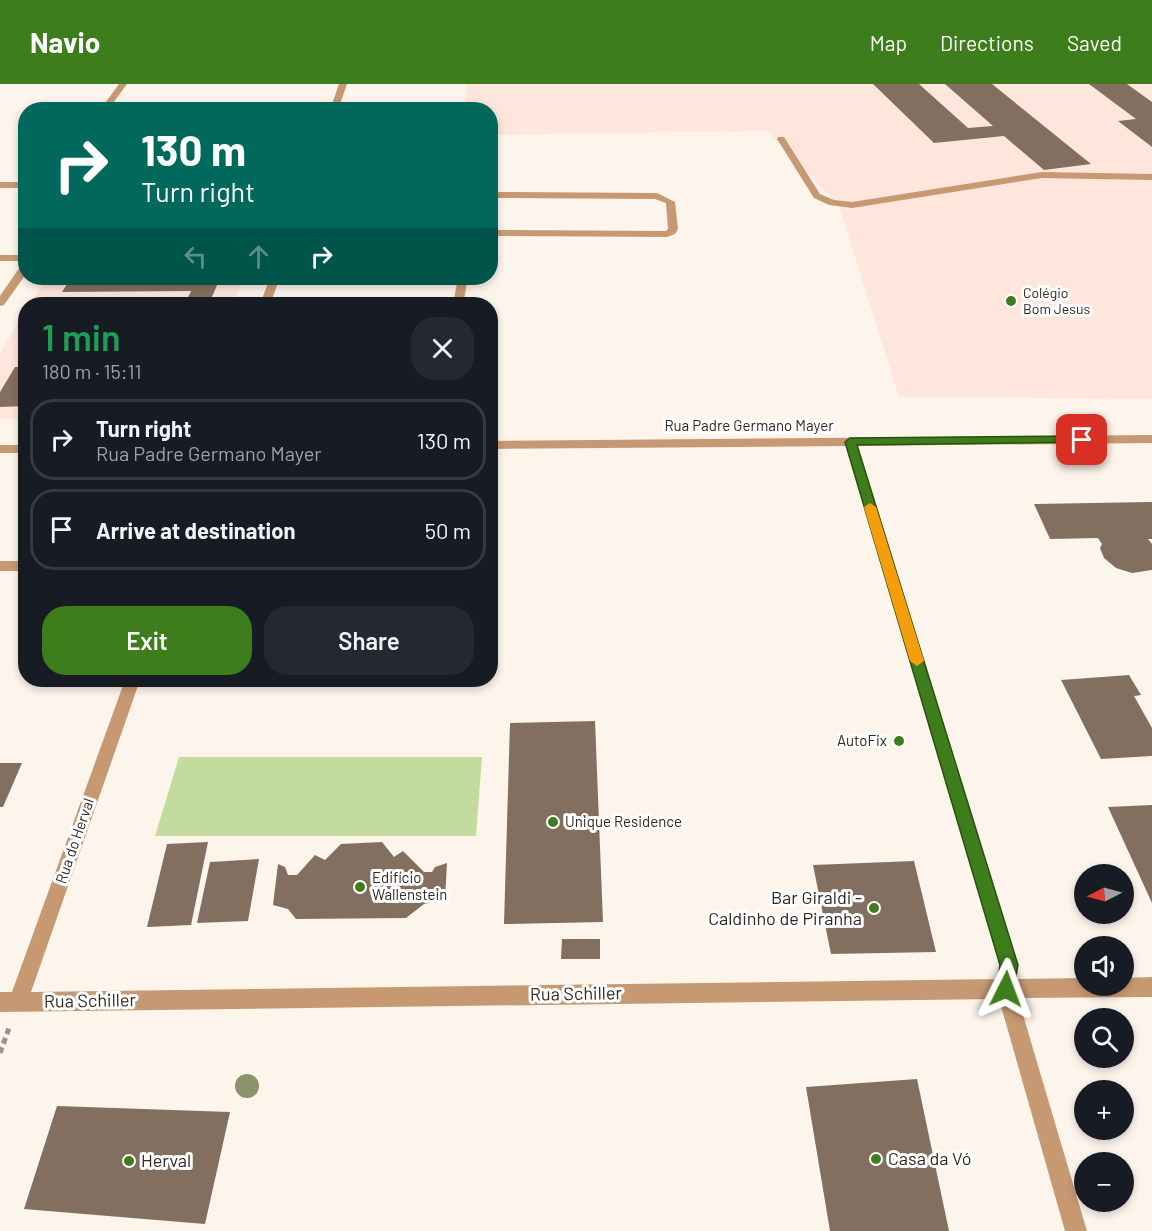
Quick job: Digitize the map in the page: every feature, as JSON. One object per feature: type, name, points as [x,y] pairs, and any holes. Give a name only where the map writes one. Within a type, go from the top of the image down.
[{"type":"street","points":[[110,102],[123,84]]},
{"type":"street","points":[[337,102],[343,84]]},
{"type":"street","points":[[781,139],[817,196],[832,203],[852,205],[1042,175],[1152,177]]},
{"type":"street","points":[[0,185],[18,185]]},
{"type":"street","points":[[498,195],[657,196],[670,202],[673,229],[667,234],[498,233]]},
{"type":"street","points":[[0,258],[18,258]]},
{"type":"street","points":[[0,303],[18,277]]},
{"type":"street","name":"Rua Padre Germano Mayer","points":[[498,445],[1152,439]]},
{"type":"street","points":[[850,442],[1009,965],[1006,989],[1076,1231]]},
{"type":"street","points":[[0,449],[18,449]]},
{"type":"street","points":[[0,566],[18,566]]},
{"type":"street","name":"Rua do Herval","points":[[9,1002],[129,687]]},
{"type":"street","name":"Rua Schiller","points":[[9,1002],[1152,987]]},
{"type":"shaded area","name":"Colégio Bom Jesus","points":[[467,84],[1152,84],[1152,399],[899,397],[839,206],[768,131],[498,135],[498,102],[465,102]]},
{"type":"shaded area","points":[[42,285],[240,285],[236,297],[35,297]]},
{"type":"shaded area","points":[[18,323],[18,419],[0,419],[0,353]]},
{"type":"green space","points":[[179,757],[482,757],[476,836],[155,836]]},
{"type":"building","points":[[873,84],[919,84],[968,128],[993,126],[945,84],[992,84],[1091,164],[1044,170],[1004,136],[934,143]]},
{"type":"building","points":[[1089,84],[1127,84],[1152,102],[1152,147],[1118,121],[1136,119]]},
{"type":"building","points":[[66,285],[217,285],[212,297],[188,297],[191,291],[62,292]]},
{"type":"building","points":[[15,367],[18,367],[18,406],[0,407],[0,392]]},
{"type":"building","points":[[1152,502],[1152,539],[1148,539],[1152,544],[1152,570],[1132,573],[1116,568],[1104,558],[1100,548],[1102,544],[1098,538],[1050,539],[1034,504]]},
{"type":"building","points":[[1129,675],[1141,695],[1134,696],[1152,728],[1152,756],[1101,759],[1061,680]]},
{"type":"building","name":"Unique Residence","points":[[595,721],[603,922],[504,924],[510,723]]},
{"type":"building","points":[[0,763],[22,763],[3,807],[0,807]]},
{"type":"building","points":[[1152,805],[1152,903],[1108,807]]},
{"type":"building","points":[[208,842],[191,925],[147,927],[167,844]]},
{"type":"building","name":"Edifício Wallenstein","points":[[382,842],[394,857],[403,851],[424,872],[432,872],[435,867],[447,863],[445,899],[424,904],[406,918],[296,919],[288,909],[273,905],[278,864],[285,867],[288,875],[297,875],[315,855],[325,860],[341,844]]},
{"type":"building","points":[[259,859],[248,921],[197,923],[210,862]]},
{"type":"building","name":"Bar Giraldi - Caldinho de Piranha","points":[[914,861],[936,952],[831,954],[813,865]]},
{"type":"building","points":[[562,939],[600,939],[600,959],[561,959]]},
{"type":"building","name":"Casa da Vó","points":[[917,1079],[949,1231],[830,1231],[806,1087]]},
{"type":"building","name":"Herval","points":[[57,1106],[230,1112],[205,1224],[24,1209]]},
{"type":"slow traffic","points":[[870,507],[917,661]]},
{"type":"place","name":"Colégio Bom Jesus","points":[[1011,301]]},
{"type":"place","name":"AutoFix","points":[[899,741]]},
{"type":"place","name":"Unique Residence","points":[[553,822]]},
{"type":"place","name":"Edifício Wallenstein","points":[[360,887]]},
{"type":"place","name":"Bar Giraldi - Caldinho de Piranha","points":[[874,908]]},
{"type":"place","name":"Casa da Vó","points":[[876,1159]]},
{"type":"place","name":"Herval","points":[[129,1161]]},
{"type":"route","points":[[1006,989],[1009,965],[850,442],[1082,440]]}]
